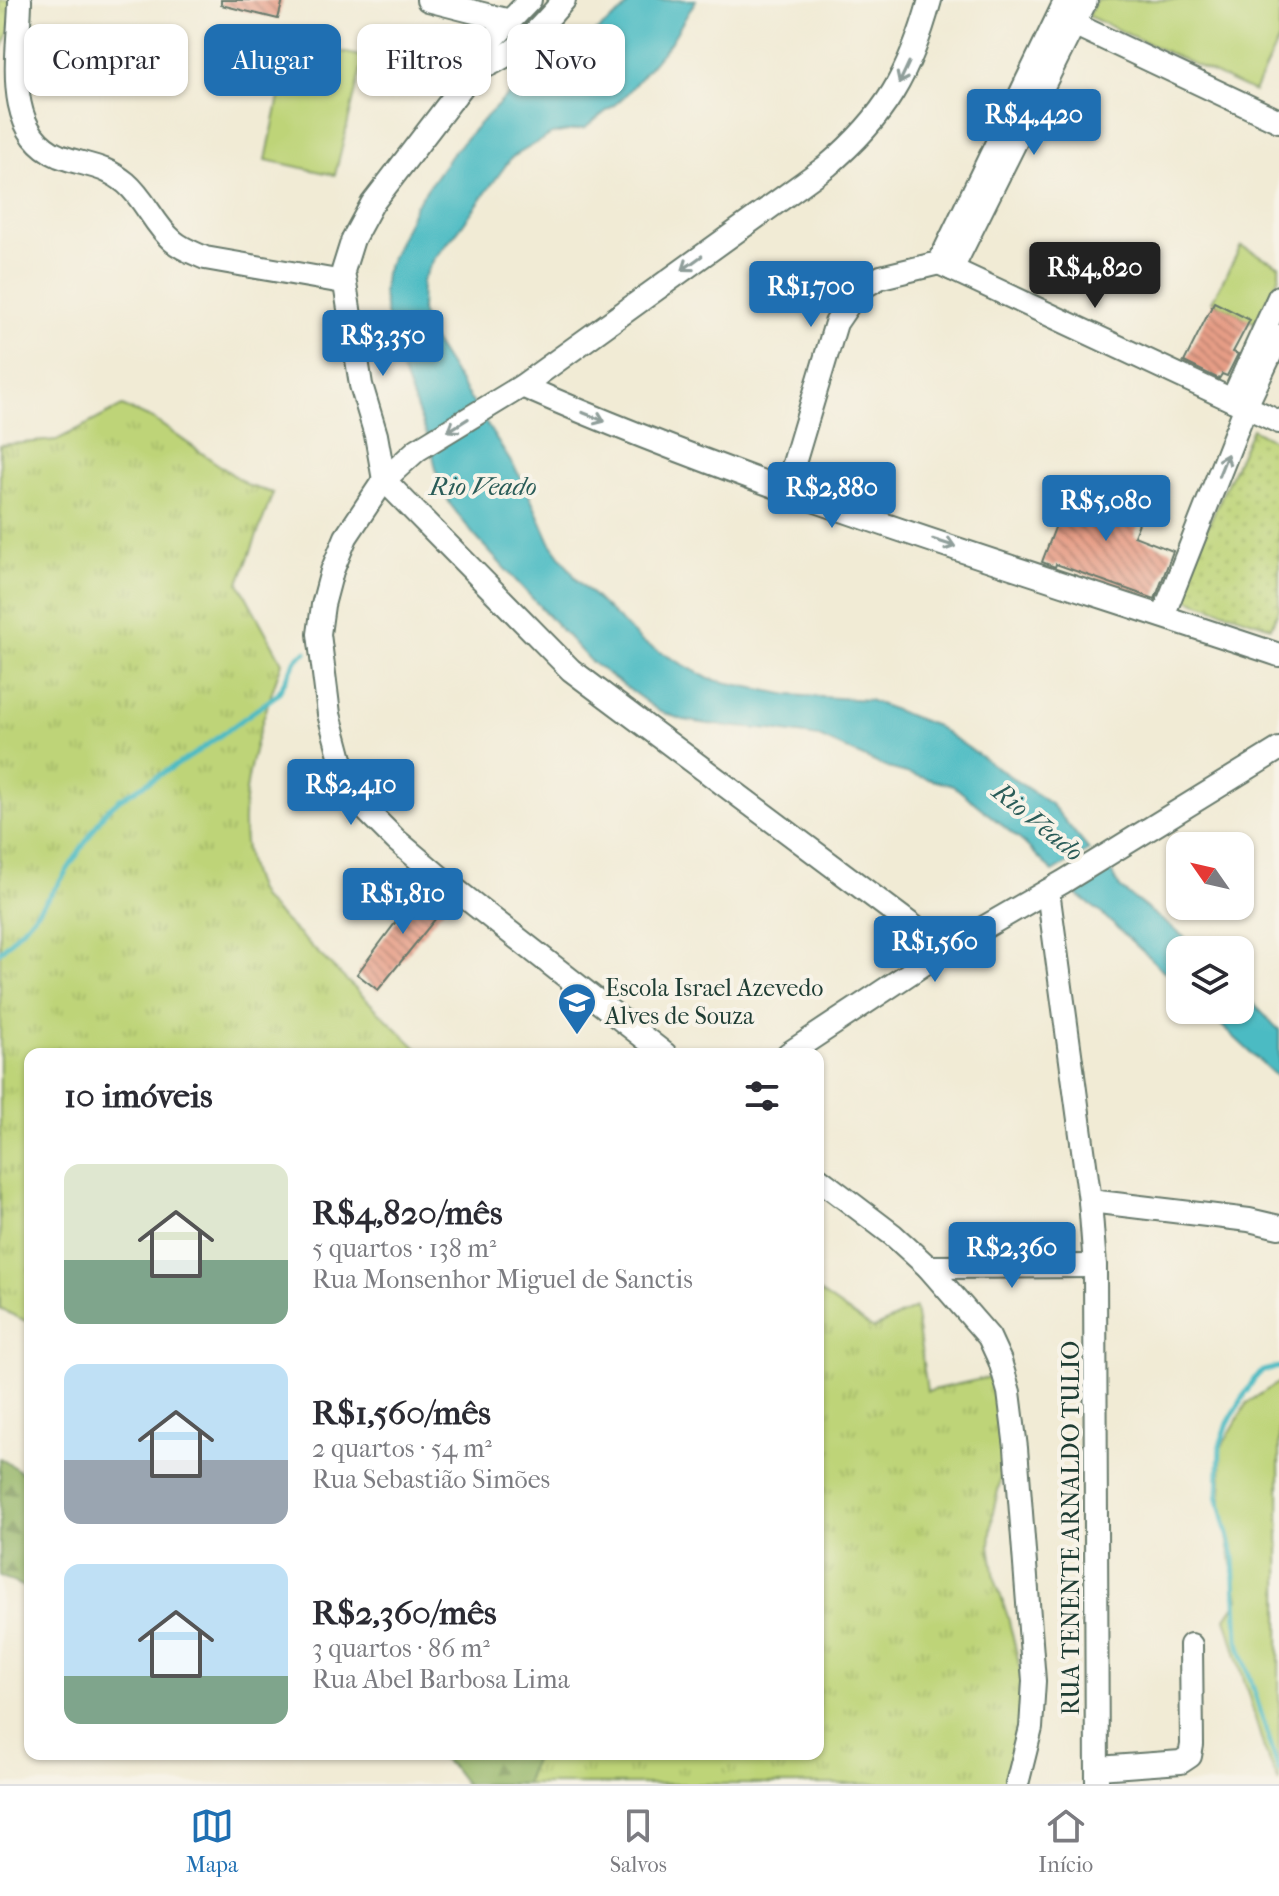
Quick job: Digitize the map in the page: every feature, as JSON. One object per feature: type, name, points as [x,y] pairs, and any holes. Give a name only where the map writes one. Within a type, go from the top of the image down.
[{"type":"street","points":[[20,0],[16,75],[18,94],[25,120],[42,146],[58,155],[99,166],[116,175],[131,188],[172,240],[187,250],[205,258],[343,282]]},
{"type":"street","points":[[428,0],[510,21]]},
{"type":"street","points":[[491,41],[530,0]]},
{"type":"street","points":[[491,65],[500,62],[542,26],[564,0]]},
{"type":"street","points":[[657,1048],[396,840],[366,810],[341,759],[329,714],[319,634],[323,605],[346,537],[384,480],[417,450],[522,386],[852,145],[896,91],[922,31],[930,0]]},
{"type":"street","points":[[946,266],[1066,14],[1086,0]]},
{"type":"street","points":[[1066,14],[1279,121]]},
{"type":"street","points":[[455,96],[372,204],[353,239],[343,271],[361,385],[376,435],[384,480],[571,670],[945,950]]},
{"type":"street","points":[[786,490],[836,323],[853,298],[881,277],[946,266],[1279,422]]},
{"type":"street","points":[[1163,616],[1279,297]]},
{"type":"street","points":[[1239,403],[1279,336]]},
{"type":"street","points":[[522,386],[594,417],[786,490],[1279,655]]},
{"type":"street","points":[[797,1048],[945,950],[1279,749]]},
{"type":"street","name":"RUA TENENTE ARNALDO TULIO","points":[[1056,886],[1095,1266],[1098,1776]]},
{"type":"street","points":[[824,1183],[893,1235],[928,1267],[989,1337],[1009,1392],[1034,1681],[1031,1728],[1017,1784]]},
{"type":"street","points":[[1090,1201],[1249,1220],[1279,1227]]},
{"type":"street","points":[[928,1267],[1095,1266]]},
{"type":"street","points":[[1098,1776],[1181,1762],[1190,1756],[1191,1645]]},
{"type":"green space","points":[[0,0],[14,0],[10,31],[0,53]]},
{"type":"green space","points":[[1096,0],[1279,0],[1279,39],[1254,92],[1088,16]]},
{"type":"green space","points":[[341,52],[357,55],[357,85],[335,175],[266,160],[279,96],[341,96]]},
{"type":"green space","points":[[1241,246],[1279,265],[1279,277],[1255,323],[1212,301]]},
{"type":"green space","points":[[122,406],[153,419],[249,486],[273,493],[239,583],[282,662],[254,750],[248,780],[244,810],[250,870],[262,899],[417,1048],[24,1048],[24,1320],[0,1309],[0,445],[57,440]]},
{"type":"green space","points":[[1252,429],[1279,443],[1279,609],[1271,627],[1181,597],[1206,530]]},
{"type":"green space","points":[[824,1295],[873,1329],[915,1308],[927,1391],[1004,1374],[1007,1439],[990,1545],[995,1579],[1008,1617],[1031,1714],[1012,1784],[525,1784],[534,1760],[824,1760]]},
{"type":"green space","points":[[1279,1382],[1279,1783],[1264,1749],[1226,1618],[1239,1599],[1222,1510],[1221,1448],[1247,1403]]},
{"type":"green space","points":[[0,1458],[24,1474],[24,1587],[0,1576]]},
{"type":"green space","points":[[442,1760],[534,1760],[525,1784],[465,1784]]},
{"type":"water","name":"Rio Veado","points":[[632,0],[696,0],[670,43],[625,96],[625,24],[606,24]]},
{"type":"water","name":"Rio Veado","points":[[507,96],[625,96],[585,128],[552,134],[511,158],[434,259],[422,281],[421,311],[432,339],[523,481],[550,542],[578,581],[642,642],[709,679],[789,695],[869,700],[936,726],[1052,805],[1089,850],[1053,872],[1024,843],[954,786],[888,768],[819,737],[683,720],[659,711],[590,661],[474,535],[450,504],[438,478],[431,446],[391,342],[383,295],[385,273],[415,206],[451,155]]},
{"type":"water","points":[[1109,867],[1120,888],[1183,936],[1166,936],[1166,973],[1100,912],[1072,891]]},
{"type":"water","points":[[1254,1004],[1279,1030],[1279,1079],[1220,1024],[1254,1024]]},
{"type":"building","points":[[221,0],[283,0],[278,19],[221,5]]},
{"type":"building","points":[[1214,302],[1250,320],[1233,352],[1238,354],[1227,376],[1222,374],[1219,379],[1184,362]]},
{"type":"building","points":[[1072,483],[1144,510],[1134,536],[1173,551],[1155,599],[1056,564],[1055,567],[1042,562]]},
{"type":"building","points":[[425,883],[449,902],[378,990],[357,974]]},
{"type":"waterway","points":[[0,952],[57,886],[105,812],[120,799],[193,755],[278,694],[297,658],[306,652]]},
{"type":"waterway","points":[[1279,1367],[1263,1371],[1254,1379],[1228,1423],[1220,1445],[1218,1495],[1234,1558],[1238,1639],[1279,1771]]},
{"type":"place","name":"Escola Israel Azevedo Alves de Souza","points":[[577,1036]]}]
